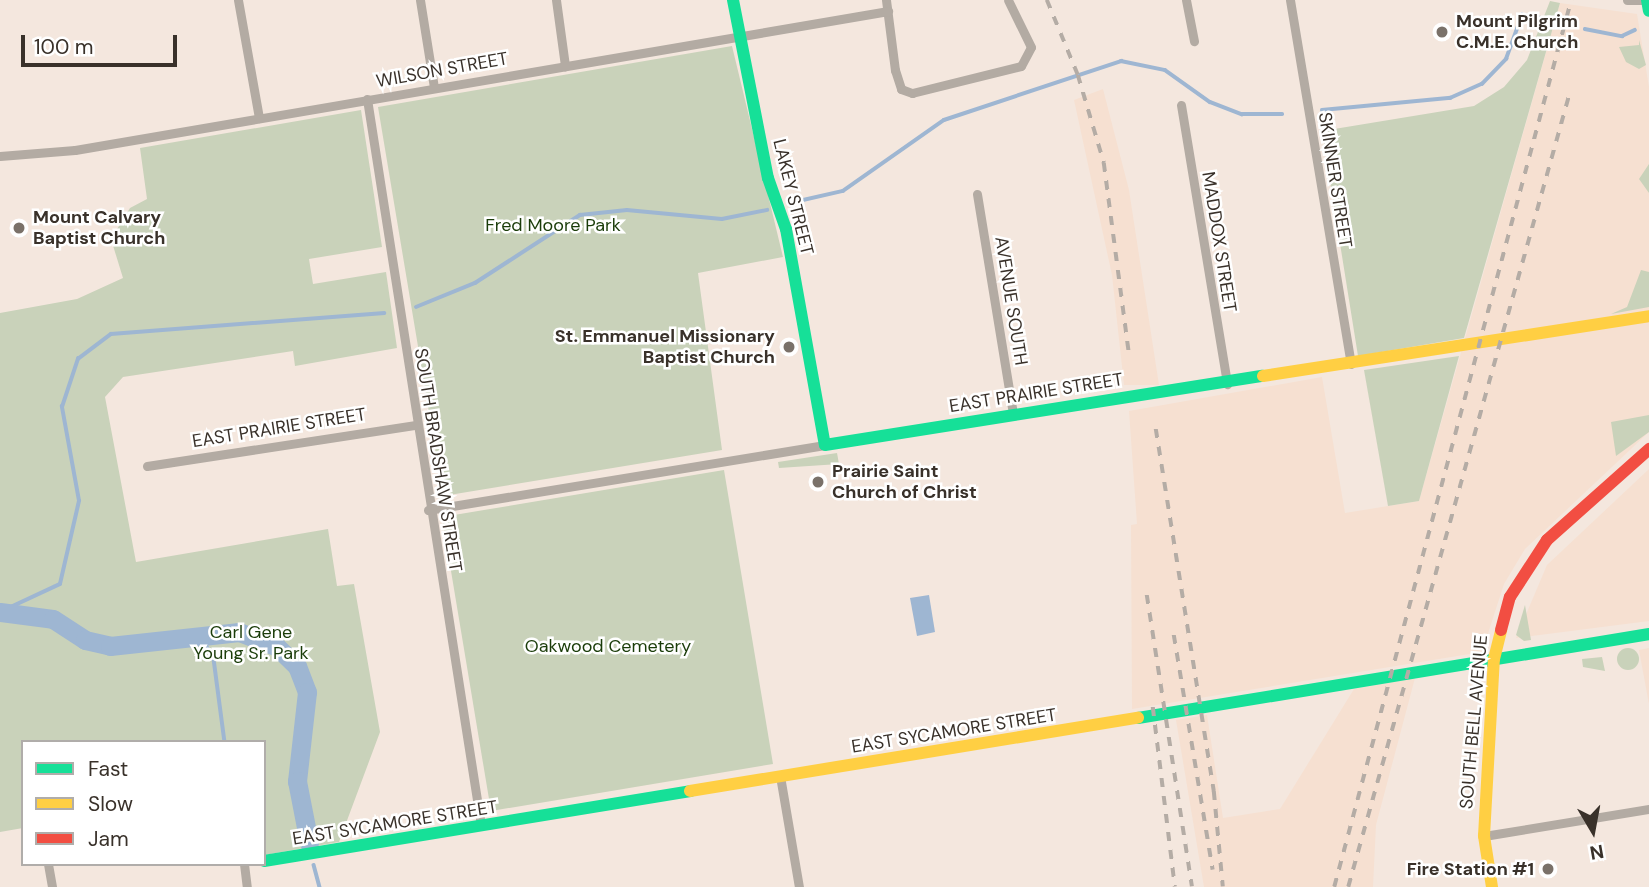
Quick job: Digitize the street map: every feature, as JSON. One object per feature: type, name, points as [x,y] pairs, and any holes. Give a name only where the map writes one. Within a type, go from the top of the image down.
[{"type":"street","points":[[238,0],[259,118]]},
{"type":"street","points":[[420,0],[434,87]]},
{"type":"street","points":[[556,0],[565,66]]},
{"type":"street","name":"LAKEY STREET","points":[[733,0],[768,178],[786,229],[825,445]]},
{"type":"street","points":[[886,0],[901,89],[965,83],[1021,66],[1030,58],[1008,0]]},
{"type":"street","points":[[1186,0],[1194,41]]},
{"type":"street","name":"SKINNER STREET","points":[[1290,0],[1351,364]]},
{"type":"street","points":[[1627,0],[1645,0],[1649,10]]},
{"type":"street","name":"WILSON STREET","points":[[0,156],[75,150],[888,11]]},
{"type":"street","name":"SOUTH BRADSHAW STREET","points":[[367,99],[428,510],[481,825]]},
{"type":"street","name":"MADDOX STREET","points":[[1181,104],[1227,384]]},
{"type":"street","name":"AVENUE SOUTH","points":[[977,194],[1013,414]]},
{"type":"street","name":"EAST PRAIRIE STREET","points":[[428,510],[1013,414],[1227,384],[1649,316]]},
{"type":"street","name":"EAST PRAIRIE STREET","points":[[148,466],[416,425]]},
{"type":"street","name":"SOUTH BELL AVENUE","points":[[1492,887],[1483,836],[1494,659],[1510,597],[1547,540],[1649,449]]},
{"type":"street","name":"EAST SYCAMORE STREET","points":[[266,861],[1649,634]]},
{"type":"street","points":[[780,776],[799,887]]},
{"type":"street","points":[[1483,836],[1649,809]]},
{"type":"street","points":[[48,866],[52,887]]},
{"type":"street","points":[[245,866],[247,887]]},
{"type":"shaded area","points":[[1560,3],[1637,14],[1649,87],[1649,432],[1525,549],[1504,584],[1482,652],[1132,709],[1131,525],[1137,524],[1129,411],[1322,377],[1345,513],[1419,501]]},
{"type":"shaded area","points":[[1103,89],[1129,190],[1159,385],[1124,385],[1112,275],[1074,100]]},
{"type":"shaded area","points":[[1649,469],[1649,621],[1516,638],[1547,565]]},
{"type":"shaded area","points":[[1649,648],[1649,704],[1639,650]]},
{"type":"shaded area","points":[[1415,678],[1376,825],[1373,887],[1204,887],[1176,720],[1207,715],[1223,818],[1280,809],[1354,689]]},
{"type":"green space","points":[[1550,1],[1560,3],[1464,338],[1358,356],[1322,131],[1474,106],[1504,87],[1527,60]]},
{"type":"green space","points":[[1639,40],[1646,65],[1639,69],[1626,62],[1619,47],[1639,45]]},
{"type":"green space","name":"Fred Moore Park","points":[[732,46],[783,257],[698,273],[722,450],[443,496],[378,107]]},
{"type":"green space","name":"Carl Gene Young Sr. Park","points":[[361,110],[382,247],[309,259],[313,284],[386,272],[397,348],[295,366],[293,351],[123,377],[105,397],[136,562],[328,529],[337,586],[354,584],[380,732],[339,842],[266,855],[266,740],[21,740],[21,828],[0,832],[0,313],[77,299],[123,278],[111,239],[130,208],[147,199],[140,148]]},
{"type":"green space","points":[[1649,164],[1649,193],[1639,179]]},
{"type":"green space","points":[[1641,270],[1649,272],[1649,307],[1611,314],[1627,307]]},
{"type":"green space","points":[[1459,356],[1419,501],[1388,506],[1364,370]]},
{"type":"green space","points":[[1649,415],[1649,432],[1616,456],[1611,422]]},
{"type":"green space","points":[[837,453],[839,464],[779,468],[778,462]]},
{"type":"green space","name":"Oakwood Cemetery","points":[[724,470],[773,764],[491,811],[442,517]]},
{"type":"green space","points":[[1525,605],[1531,640],[1524,641],[1516,635]]},
{"type":"green space","points":[[1628,648],[1636,651],[1639,659],[1636,667],[1628,670],[1620,667],[1617,659],[1620,651]]},
{"type":"green space","points":[[1602,657],[1605,671],[1583,667],[1582,659]]},
{"type":"water","points":[[929,595],[935,632],[917,636],[910,598]]},
{"type":"waterway","points":[[1322,110],[1450,98],[1482,84],[1506,59],[1522,15],[1547,19]]},
{"type":"waterway","points":[[1585,29],[1622,36],[1635,30]]},
{"type":"waterway","points":[[790,203],[843,191],[944,120],[1121,61],[1165,70],[1210,102],[1242,114],[1282,114]]},
{"type":"waterway","points":[[416,307],[475,283],[580,215],[627,210],[722,219],[767,210]]},
{"type":"waterway","points":[[0,612],[60,584],[79,501],[62,407],[78,359],[111,334],[384,313]]},
{"type":"waterway","points":[[0,612],[53,619],[85,640],[110,646],[239,632],[276,646],[297,666],[307,692],[297,781],[309,843]]},
{"type":"waterway","points":[[203,640],[214,659],[225,740]]},
{"type":"waterway","points":[[314,865],[320,887]]},
{"type":"railway","points":[[1047,0],[1078,75],[1104,163],[1129,352]]},
{"type":"railway","points":[[1334,887],[1571,0]]},
{"type":"railway","points":[[1348,887],[1569,95]]},
{"type":"railway","points":[[1156,429],[1214,791],[1223,887]]},
{"type":"railway","points":[[1147,595],[1192,887]]},
{"type":"railway","points":[[1174,635],[1213,870]]},
{"type":"railway","points":[[1153,707],[1175,887]]},
{"type":"traffic: fast","points":[[733,0],[768,178],[786,229],[825,445],[1263,376]]},
{"type":"traffic: fast","points":[[1647,0],[1649,11]]},
{"type":"traffic: fast","points":[[1138,718],[1649,634]]},
{"type":"traffic: fast","points":[[266,861],[690,791]]},
{"type":"traffic: slow","points":[[1263,376],[1649,316]]},
{"type":"traffic: slow","points":[[1492,887],[1484,836],[1494,659],[1501,630]]},
{"type":"traffic: slow","points":[[690,791],[1138,718]]},
{"type":"traffic: jam","points":[[1501,630],[1510,597],[1547,540],[1649,449]]},
{"type":"place","name":"Mount Pilgrim C.M.E. Church","points":[[1442,32]]},
{"type":"place","name":"Mount Calvary Baptist Church","points":[[19,228]]},
{"type":"place","name":"St. Emmanuel Missionary Baptist Church","points":[[789,347]]},
{"type":"place","name":"Prairie Saint Church of Christ","points":[[818,482]]},
{"type":"place","name":"Fire Station #1","points":[[1548,869]]}]
